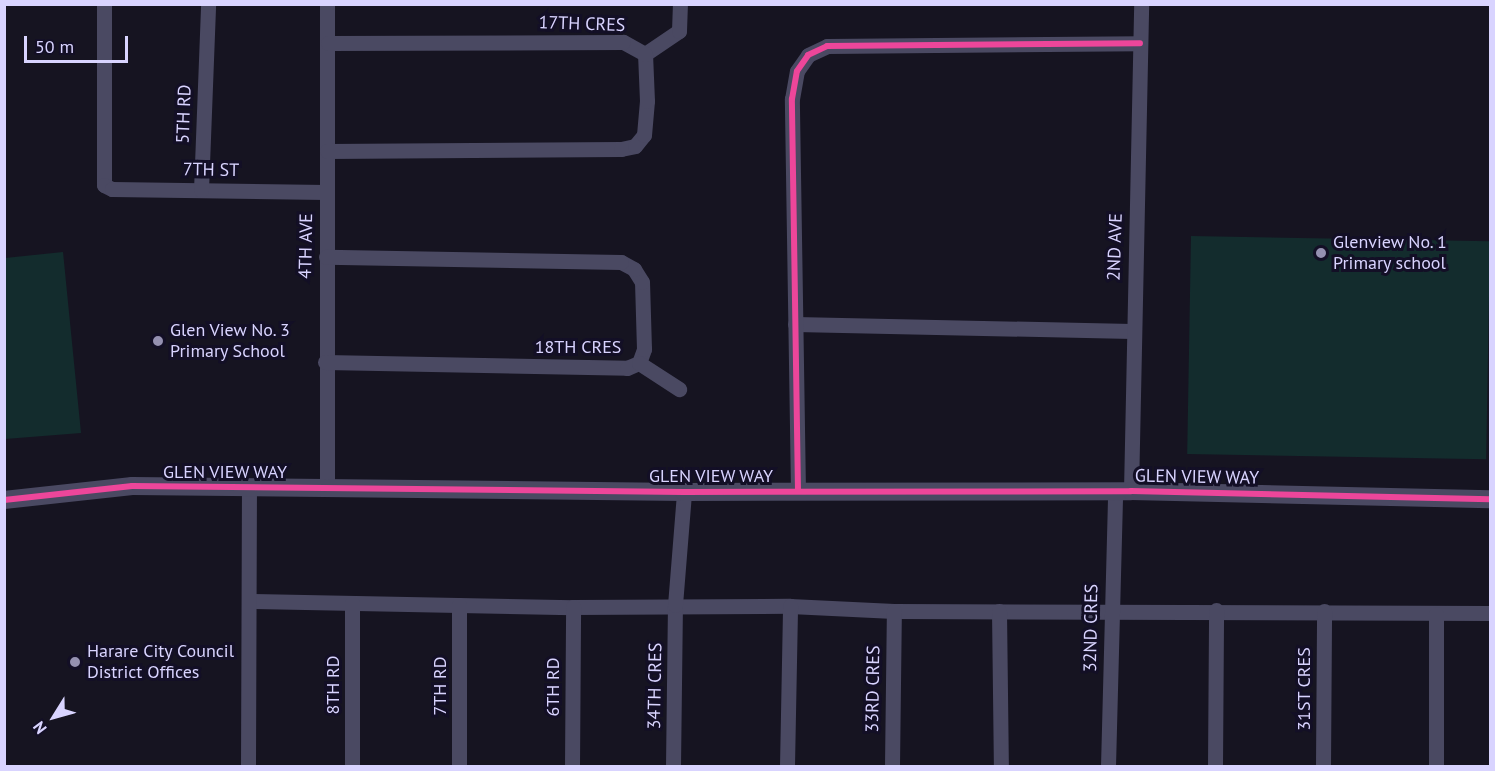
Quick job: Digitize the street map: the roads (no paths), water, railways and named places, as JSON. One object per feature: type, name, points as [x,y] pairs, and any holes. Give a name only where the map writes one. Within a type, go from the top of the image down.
[{"type":"street","name":"7TH ST","points":[[104,4],[102,177],[104,185],[112,189],[326,192]]},
{"type":"street","name":"5TH RD","points":[[201,190],[208,4]]},
{"type":"street","name":"4TH AVE","points":[[327,4],[325,362],[327,488]]},
{"type":"street","points":[[645,54],[679,31],[680,4]]},
{"type":"street","name":"2ND AVE","points":[[1123,491],[1132,331],[1141,4]]},
{"type":"street","name":"17TH CRES","points":[[327,151],[635,146],[644,135],[647,101],[645,54],[623,42],[328,43]]},
{"type":"street","points":[[798,491],[792,99],[797,71],[808,55],[827,46],[1140,43]]},
{"type":"street","name":"18TH CRES","points":[[325,362],[627,368],[639,363],[644,349],[642,282],[634,269],[621,262],[326,257]]},
{"type":"street","points":[[795,324],[1132,331]]},
{"type":"street","points":[[639,363],[679,389]]},
{"type":"street","name":"GLEN VIEW WAY","points":[[4,500],[132,486],[684,492],[1123,491],[1491,499]]},
{"type":"street","points":[[248,766],[249,487]]},
{"type":"street","name":"32ND CRES","points":[[1108,766],[1110,610],[1123,491]]},
{"type":"street","name":"34TH CRES","points":[[673,766],[675,605],[684,492]]},
{"type":"street","points":[[249,601],[573,607],[790,606],[894,611],[1216,610],[1491,613]]},
{"type":"street","name":"8TH RD","points":[[352,603],[352,766]]},
{"type":"street","name":"7TH RD","points":[[459,605],[459,766]]},
{"type":"street","points":[[787,766],[790,606]]},
{"type":"street","name":"6TH RD","points":[[572,766],[573,607]]},
{"type":"street","points":[[1215,766],[1216,610]]},
{"type":"street","name":"33RD CRES","points":[[892,766],[894,611]]},
{"type":"street","points":[[999,611],[1000,766]]},
{"type":"street","name":"31ST CRES","points":[[1323,766],[1324,611]]},
{"type":"street","points":[[1436,614],[1436,766]]},
{"type":"place","name":"Glenview No. 1 Primary school","points":[[1321,253]]},
{"type":"place","name":"Glen View No. 3 Primary School","points":[[158,341]]},
{"type":"place","name":"Harare City Council District Offices","points":[[75,662]]}]
